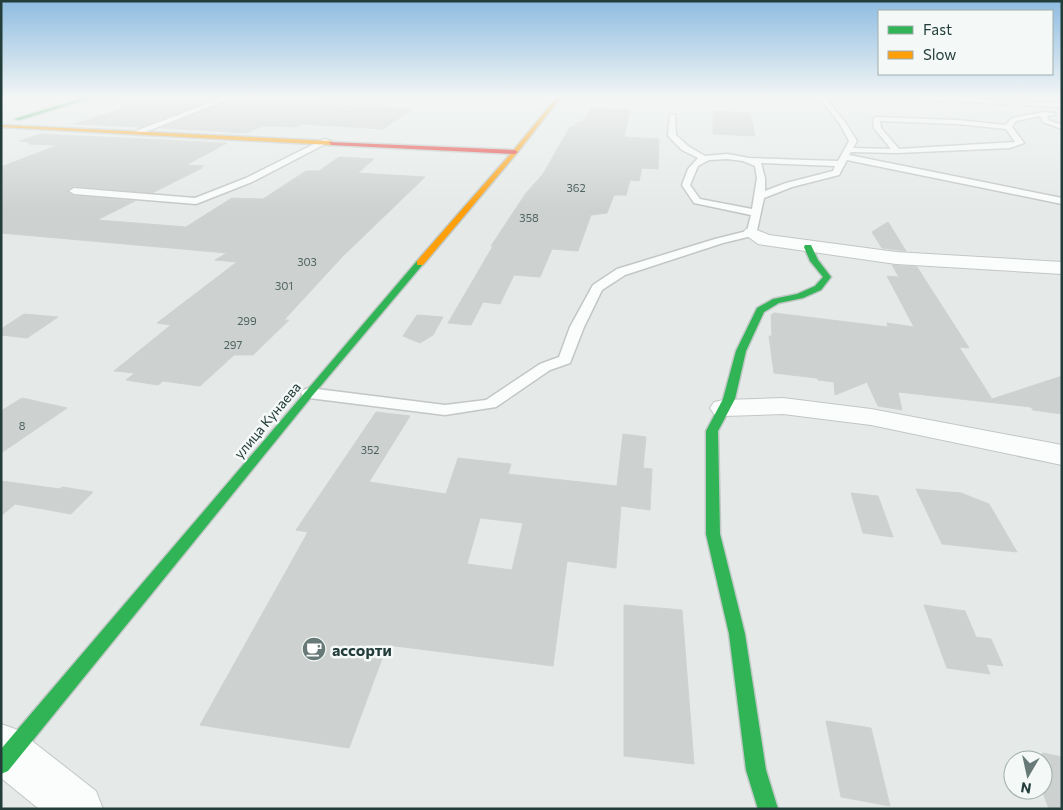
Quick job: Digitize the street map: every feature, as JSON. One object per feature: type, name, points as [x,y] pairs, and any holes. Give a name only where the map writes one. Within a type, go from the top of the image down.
[{"type":"street","points":[[196,135],[515,152]]},
{"type":"street","name":"улица Кунаева","points":[[4,754],[529,135]]},
{"type":"street","points":[[752,233],[764,240],[808,248],[896,258],[1062,268]]},
{"type":"street","points":[[768,809],[756,770],[737,634],[713,534],[712,432],[729,398],[741,351],[760,310],[776,301],[800,296],[818,288],[826,278],[814,261],[808,248]]},
{"type":"street","points":[[724,408],[783,406],[871,417],[1062,455]]},
{"type":"street","points":[[4,754],[78,809]]},
{"type":"lane","points":[[672,135],[685,148],[703,158]]},
{"type":"lane","points":[[760,196],[789,185],[836,173],[853,141],[850,135]]},
{"type":"lane","points":[[884,135],[897,150]]},
{"type":"lane","points":[[755,213],[697,202],[686,185],[694,164],[703,158],[714,156],[751,160],[845,157],[897,150],[1001,147],[1020,143],[1014,135]]},
{"type":"lane","points":[[74,192],[196,201],[249,180],[327,141]]},
{"type":"lane","points":[[845,157],[1062,201]]},
{"type":"lane","points":[[309,394],[445,410],[490,404],[544,367],[565,360],[577,327],[597,288],[621,272],[719,241],[752,233],[760,196],[761,178],[759,165],[751,160]]},
{"type":"building","points":[[38,135],[57,135],[227,143],[186,165],[204,166],[200,168],[202,168],[152,193],[74,186],[68,189],[68,193],[74,196],[135,201],[97,220],[186,227],[232,198],[263,199],[306,171],[319,171],[339,157],[374,159],[358,173],[425,177],[342,257],[284,320],[289,320],[253,355],[234,355],[200,386],[163,381],[158,385],[126,380],[135,373],[114,371],[171,325],[157,323],[237,262],[215,260],[227,253],[1,233],[1,167],[58,145],[28,144],[31,142],[19,141]]},
{"type":"building","points":[[566,135],[624,135],[624,137],[659,139],[658,169],[642,168],[639,181],[630,180],[626,195],[614,195],[607,213],[591,215],[578,251],[552,249],[540,277],[514,275],[500,304],[483,302],[471,325],[448,323],[493,246],[491,246],[526,193],[543,174]]},
{"type":"building","points":[[888,222],[906,251],[882,248],[872,232]]},
{"type":"building","points":[[892,265],[917,267],[969,348],[959,347],[992,399],[1062,376],[1062,414],[1033,410],[1031,407],[898,392],[902,410],[878,406],[867,382],[835,395],[834,382],[774,373],[769,336],[772,336],[771,315],[774,313],[888,327],[887,323],[914,327],[887,276],[899,277]]},
{"type":"building","points":[[24,314],[58,317],[27,338],[1,335],[1,329]]},
{"type":"building","points":[[417,315],[443,317],[433,335],[420,343],[403,336]]},
{"type":"building","points":[[22,398],[67,408],[1,453],[1,411]]},
{"type":"building","points":[[376,412],[410,416],[369,482],[446,494],[458,458],[511,464],[508,474],[617,486],[623,434],[646,437],[643,468],[652,469],[650,510],[621,506],[616,568],[567,561],[553,666],[387,645],[349,748],[200,725],[308,532],[296,530]],"holes":[[[480,518],[523,523],[512,570],[467,564]]]},
{"type":"building","points":[[1,481],[93,492],[71,514],[15,504],[1,516]]},
{"type":"building","points":[[916,489],[961,493],[989,504],[1017,552],[942,544]]},
{"type":"building","points":[[851,493],[878,496],[893,537],[863,533]]},
{"type":"building","points":[[624,605],[682,610],[694,764],[624,756]]},
{"type":"building","points":[[924,605],[965,611],[976,637],[991,639],[1003,666],[986,664],[990,674],[947,668]]},
{"type":"building","points":[[826,721],[871,728],[890,806],[841,797]]},
{"type":"building","points":[[1053,755],[1062,757],[1062,809],[1049,809],[1046,800],[1053,800]]},
{"type":"traffic: fast","points":[[768,809],[756,770],[737,634],[713,534],[712,431],[729,399],[741,351],[760,310],[776,301],[800,296],[818,288],[827,277],[814,261],[808,247]]},
{"type":"traffic: fast","points":[[1,764],[309,393],[420,263]]},
{"type":"traffic: slow","points":[[172,135],[331,143]]},
{"type":"traffic: slow","points":[[420,263],[529,135]]},
{"type":"traffic: jam","points":[[331,143],[515,152]]},
{"type":"place","name":"ассорти","points":[[314,649]]}]
